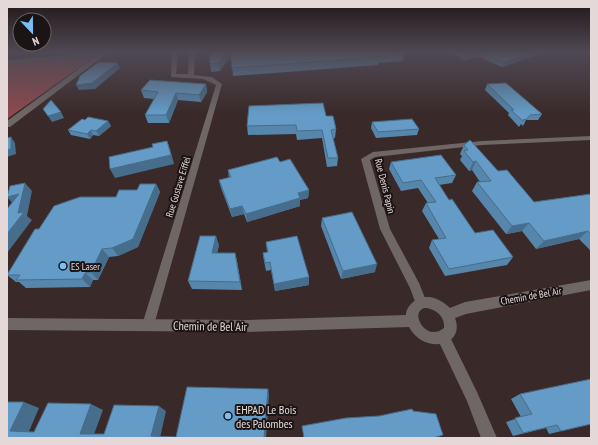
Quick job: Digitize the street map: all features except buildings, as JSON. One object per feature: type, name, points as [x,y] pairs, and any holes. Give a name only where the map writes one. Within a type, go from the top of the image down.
[{"type":"street","points":[[7,125],[77,73]]},
{"type":"street","name":"Rue Gustave Eiffel","points":[[148,325],[219,84],[215,80],[173,76],[173,73]]},
{"type":"street","points":[[191,73],[191,77]]},
{"type":"street","name":"Rue Denis Papin","points":[[421,303],[415,287],[385,229],[365,159],[373,155],[504,142],[591,138]]},
{"type":"street","name":"Chemin de Bel Air","points":[[448,315],[465,308],[591,285]]},
{"type":"street","points":[[427,302],[439,306],[448,315],[451,320],[450,331],[443,338],[437,339],[424,336],[414,326],[412,321],[413,309],[421,303],[427,302]]},
{"type":"street","name":"Chemin de Bel Air","points":[[7,324],[247,326],[412,321]]},
{"type":"street","points":[[443,338],[472,397],[489,438]]},
{"type":"shaded area","points":[[7,73],[72,73],[7,119]]},
{"type":"place","name":"ES Laser","points":[[63,266]]},
{"type":"place","name":"EHPAD Le Bois des Palombes","points":[[228,416]]}]
